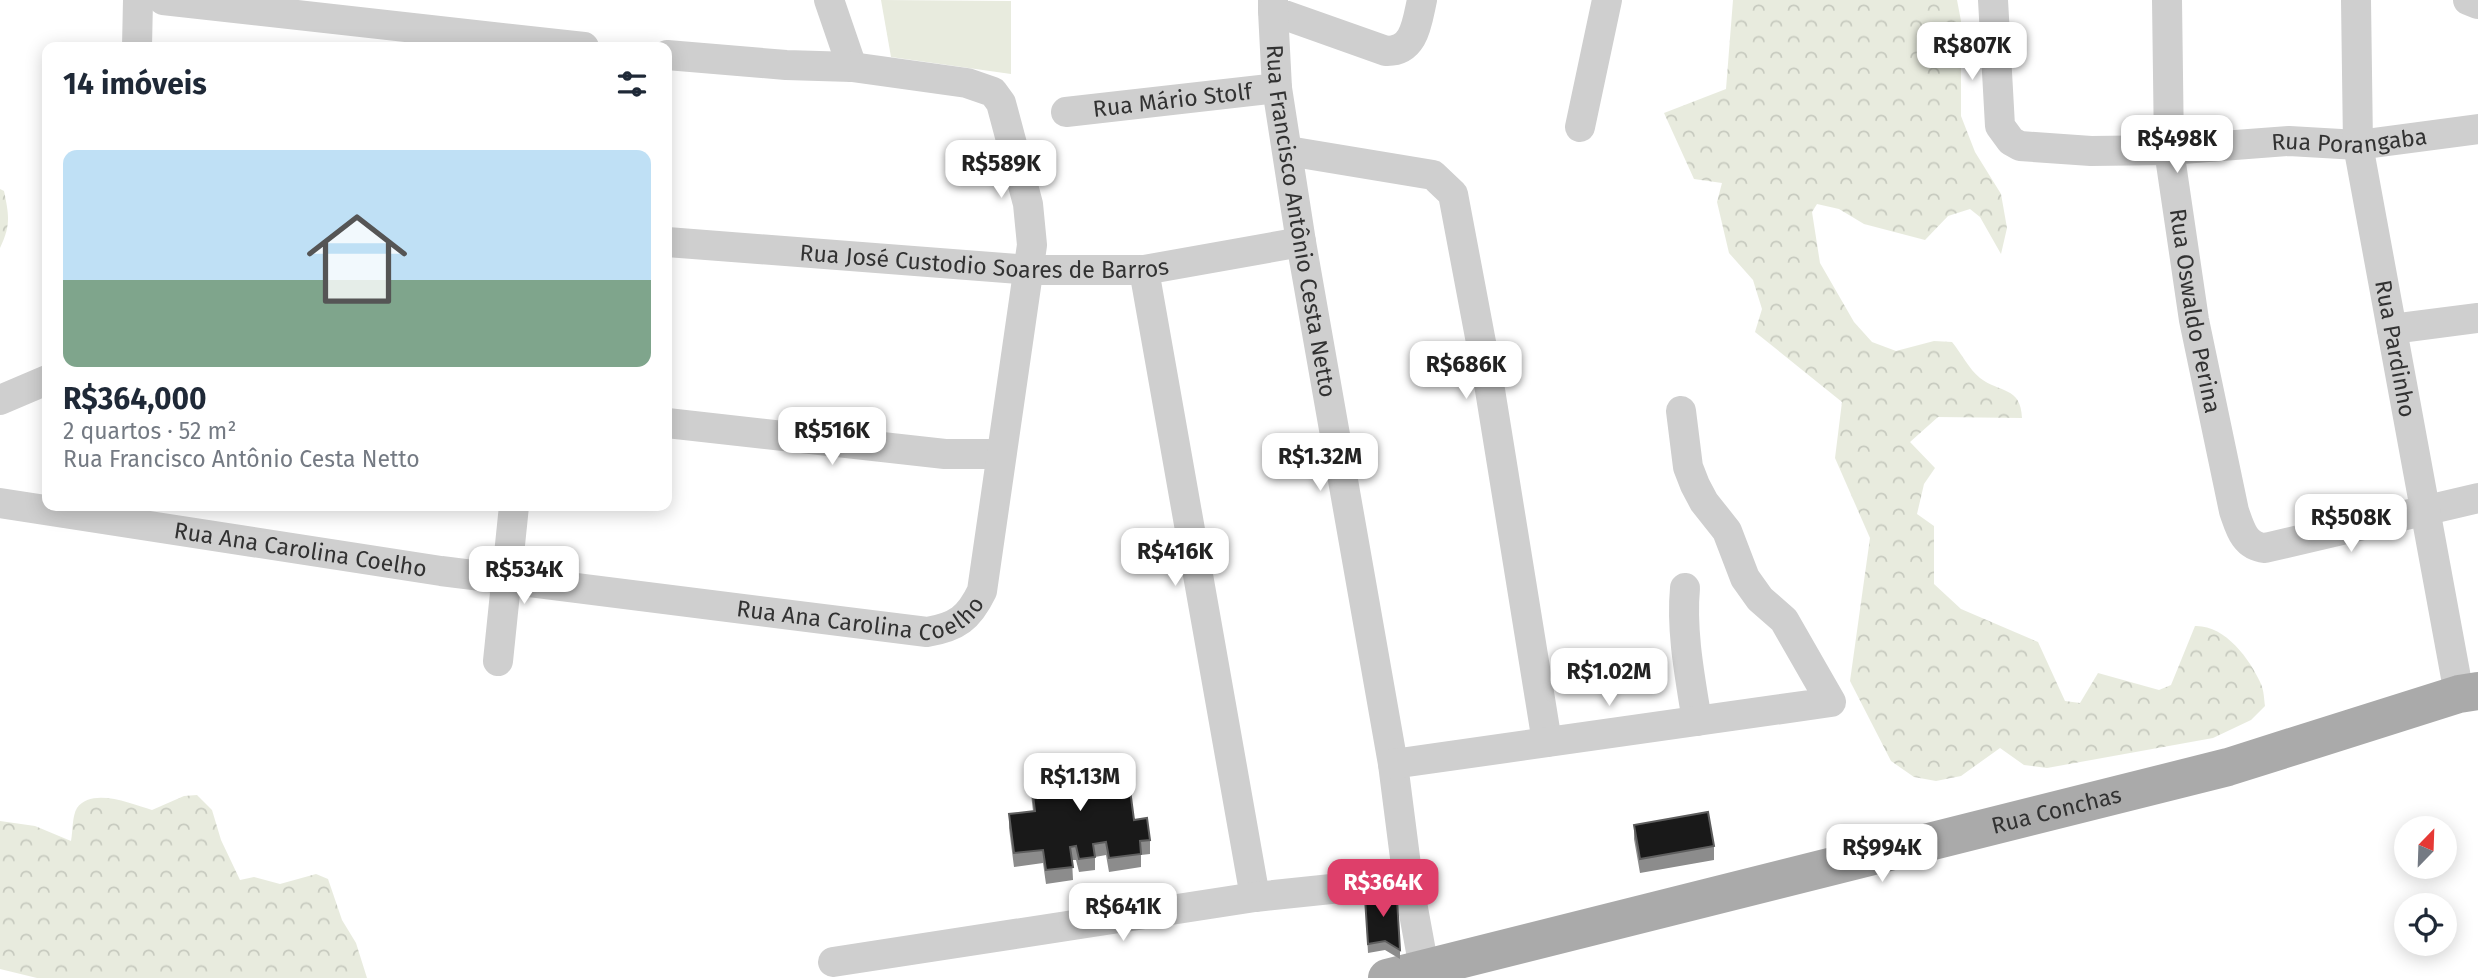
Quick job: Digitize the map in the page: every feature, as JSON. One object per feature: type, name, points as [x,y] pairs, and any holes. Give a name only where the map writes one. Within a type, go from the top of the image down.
[{"type":"main road","name":"Rua Conchas","points":[[1387,978],[2228,767],[2469,692]]},
{"type":"street","points":[[137,42],[138,0]]},
{"type":"street","points":[[163,0],[527,42]]},
{"type":"street","points":[[830,0],[852,67]]},
{"type":"street","points":[[1273,6],[1386,51],[1395,51],[1408,43],[1414,34],[1422,0]]},
{"type":"street","points":[[1580,127],[1607,0]]},
{"type":"street","name":"Rua Porangaba","points":[[1993,0],[2000,126],[2011,141],[2030,148],[2169,150],[2289,141],[2358,145],[2478,129]]},
{"type":"street","name":"Rua Oswaldo Perina","points":[[2167,0],[2169,150],[2194,320],[2231,499],[2244,536],[2257,548],[2265,548],[2425,509]]},
{"type":"street","name":"Rua Pardinho","points":[[2356,0],[2358,145],[2425,509],[2469,692]]},
{"type":"street","points":[[2469,0],[2478,4]]},
{"type":"street","name":"Rua Francisco Antônio Cesta Netto","points":[[1273,6],[1277,88],[1301,242],[1393,764],[1408,881],[1424,968]]},
{"type":"street","name":"Rua Ana Carolina Coelho","points":[[52,511],[441,571],[928,632],[946,629],[962,620],[974,607],[982,591],[1030,270],[1032,226],[1001,103],[993,92],[967,83],[852,67],[786,65],[672,55]]},
{"type":"street","name":"Rua Mário Stolf","points":[[1066,112],[1277,88]]},
{"type":"street","points":[[1288,151],[1433,175],[1453,194],[1490,390],[1547,742]]},
{"type":"street","name":"Rua José Custodio Soares de Barros","points":[[672,242],[1030,270],[1144,270],[1301,242]]},
{"type":"street","points":[[1144,270],[1255,897]]},
{"type":"street","points":[[2392,329],[2478,318]]},
{"type":"street","points":[[0,400],[42,382]]},
{"type":"street","points":[[1393,764],[1831,702],[1784,620],[1760,599],[1745,578],[1727,531],[1704,502],[1695,485],[1688,467],[1681,411]]},
{"type":"street","points":[[672,424],[945,454],[1001,454]]},
{"type":"street","points":[[2425,509],[2478,498]]},
{"type":"street","name":"Rua Ana Carolina Coelho","points":[[0,503],[42,509]]},
{"type":"street","points":[[498,661],[513,511]]},
{"type":"street","points":[[1685,588],[1687,658],[1697,721]]},
{"type":"street","points":[[833,962],[1255,897],[1408,881]]},
{"type":"green space","points":[[881,0],[1011,1],[1011,74],[891,57]]},
{"type":"green space","points":[[1733,0],[1957,0],[1961,21],[1961,116],[1975,152],[2001,194],[2007,228],[2001,254],[1980,217],[1970,209],[1948,216],[1925,240],[1864,224],[1839,209],[1817,204],[1812,212],[1820,263],[1854,322],[1872,342],[1896,351],[1934,341],[1952,342],[1980,378],[2013,395],[2021,408],[2022,418],[1938,417],[1910,442],[1935,468],[1924,484],[1917,514],[1934,526],[1934,584],[1961,609],[2038,642],[2065,701],[2080,703],[2098,673],[2159,690],[2171,685],[2195,626],[2216,631],[2243,654],[2261,684],[2265,706],[2251,720],[2213,738],[2047,768],[2024,765],[2000,748],[1961,776],[1936,781],[1914,777],[1891,761],[1850,681],[1870,538],[1835,458],[1842,402],[1755,332],[1762,309],[1753,280],[1729,253],[1717,202],[1722,183],[1694,179],[1664,113],[1726,89]]},
{"type":"green space","points":[[0,189],[4,191],[8,220],[0,248]]},
{"type":"green space","points":[[197,795],[212,810],[221,840],[240,880],[254,877],[280,884],[316,874],[328,879],[342,920],[356,943],[367,978],[37,978],[0,969],[0,821],[35,826],[71,841],[75,811],[84,802],[92,799],[113,799],[152,810],[184,796]]},
{"type":"building","points":[[1102,754],[1103,762],[1126,759],[1134,820],[1147,818],[1150,840],[1140,841],[1141,854],[1109,858],[1106,842],[1093,844],[1095,857],[1079,859],[1076,846],[1070,847],[1073,867],[1046,870],[1043,850],[1014,853],[1009,814],[1035,811],[1030,772],[1068,767],[1066,758]]},
{"type":"building","points":[[1708,812],[1714,846],[1640,859],[1634,825]]},
{"type":"building","points":[[1383,891],[1397,899],[1400,950],[1385,941],[1368,944],[1365,898]]}]
